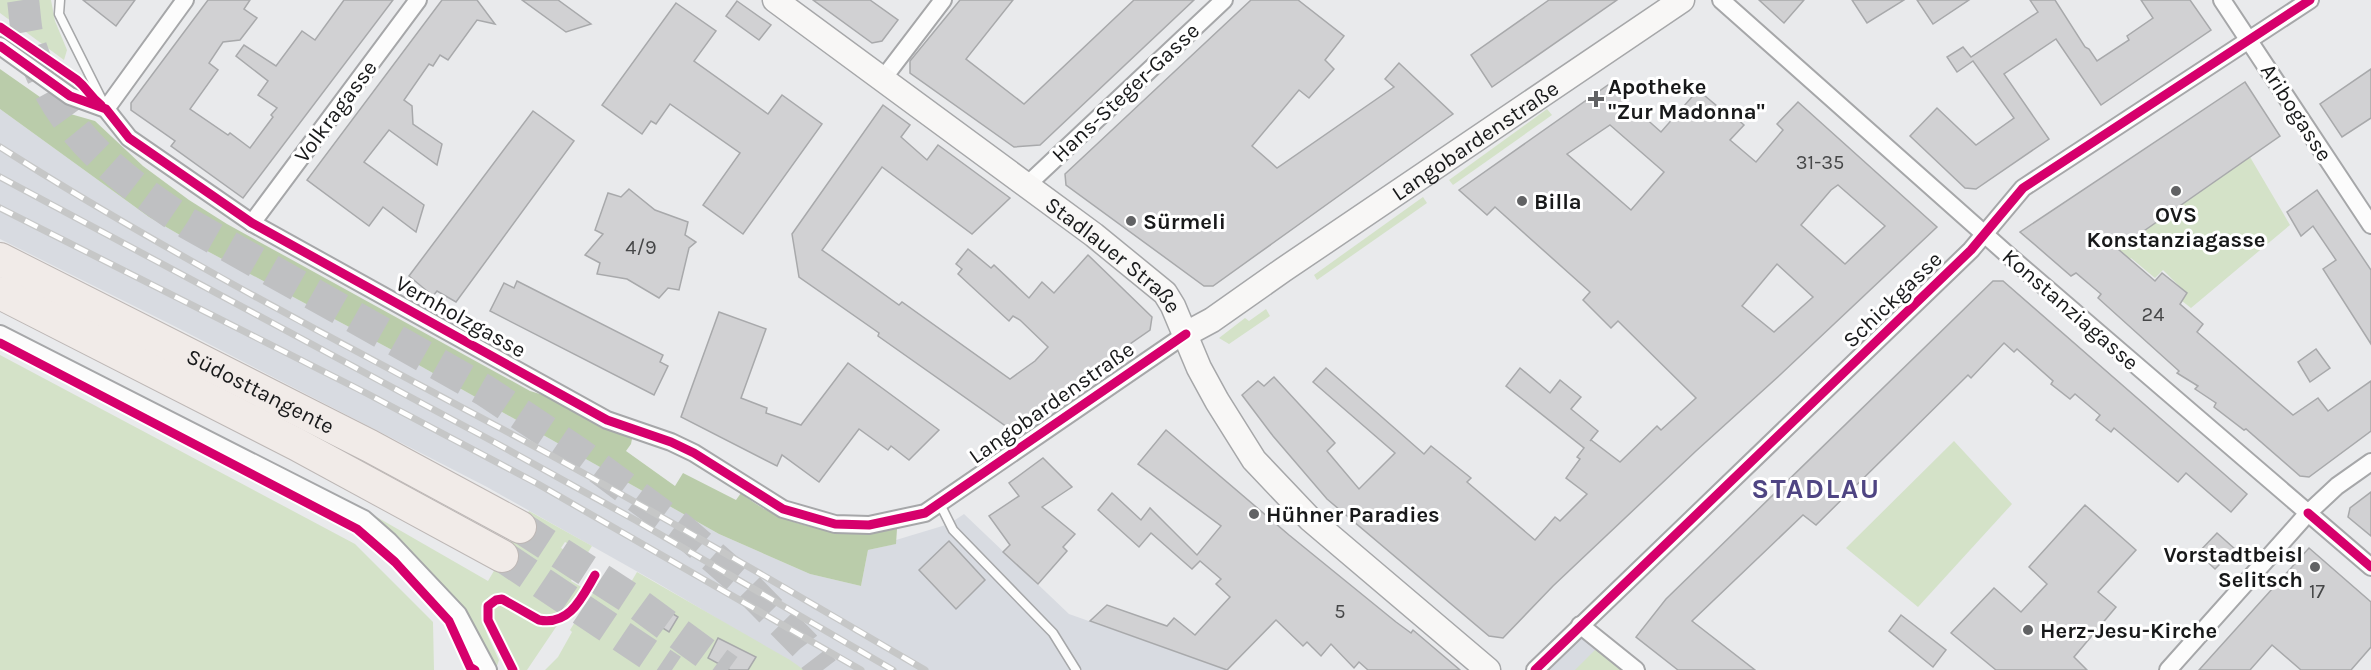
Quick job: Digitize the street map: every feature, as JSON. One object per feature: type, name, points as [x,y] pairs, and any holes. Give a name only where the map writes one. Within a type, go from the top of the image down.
[{"type":"highway","name":"Südosttangente","points":[[0,259],[370,446],[520,527]]},
{"type":"highway","name":"Südosttangente","points":[[0,293],[275,433],[502,556]]},
{"type":"street","points":[[0,46],[70,96],[106,109],[184,0]]},
{"type":"street","name":"Volkragasse","points":[[252,223],[418,0]]},
{"type":"street","name":"Stadlauer Straße","points":[[775,0],[1094,235],[1165,293],[1186,334],[1199,368],[1254,460],[1310,519],[1488,670]]},
{"type":"street","points":[[882,80],[943,0]]},
{"type":"street","name":"Hans-Steger-Gasse","points":[[1027,185],[1224,0]]},
{"type":"street","name":"Langobardenstraße","points":[[940,504],[1075,409],[1186,334],[1212,320],[1301,257],[1682,0]]},
{"type":"street","name":"Konstanziagasse","points":[[1721,0],[1984,233],[2371,567]]},
{"type":"street","name":"Aribogasse","points":[[2222,0],[2371,225]]},
{"type":"street","name":"Schickgasse","points":[[1535,670],[1971,250],[2023,188],[2310,0]]},
{"type":"street","name":"Vernholzgasse","points":[[106,109],[129,138],[252,223],[607,420],[671,442],[694,453],[783,509],[836,524],[868,525],[925,513],[940,504]]},
{"type":"street","points":[[0,334],[364,519],[389,541],[458,614],[488,670]]},
{"type":"street","points":[[2168,670],[2308,513],[2337,486],[2371,462]]},
{"type":"street","points":[[1580,625],[1636,670]]},
{"type":"lane","points":[[60,0],[59,14],[106,109]]},
{"type":"lane","points":[[940,504],[953,530],[1053,633],[1076,670]]},
{"type":"shaded area","points":[[0,109],[149,217],[209,252],[392,350],[719,534],[810,574],[861,586],[868,550],[895,544],[896,540],[949,524],[964,514],[1069,614],[1227,670],[804,670],[654,581],[487,487],[0,239]]},
{"type":"shaded area","points":[[1580,625],[1636,670],[1535,670]]},
{"type":"green space","points":[[0,0],[51,0],[55,21],[67,50],[64,60],[0,13]]},
{"type":"green space","points":[[0,69],[60,111],[95,121],[143,166],[189,200],[227,224],[530,391],[553,398],[632,439],[626,451],[675,486],[683,473],[736,500],[741,493],[776,515],[815,528],[855,532],[897,529],[896,544],[868,550],[861,586],[810,574],[719,534],[392,350],[209,252],[149,217],[0,109]]},
{"type":"green space","points":[[1547,109],[1552,115],[1453,185],[1449,180]]},
{"type":"green space","points":[[2250,157],[2290,225],[2191,308],[2182,301],[2186,293],[2163,270],[2155,278],[2131,258],[2121,268],[2108,256]]},
{"type":"green space","points":[[1423,197],[1427,203],[1317,280],[1314,275]]},
{"type":"green space","points":[[1266,309],[1270,316],[1229,344],[1219,338],[1245,318],[1249,321]]},
{"type":"green space","points":[[0,355],[355,544],[433,622],[434,670],[0,670]]},
{"type":"green space","points":[[1954,441],[2012,504],[1918,607],[1846,548]]},
{"type":"green space","points":[[529,511],[592,546],[587,554],[565,542],[561,548],[582,560],[571,581],[583,588],[565,608],[546,615],[539,615],[509,596],[491,595],[483,603],[481,611],[484,625],[499,660],[497,666],[492,667],[460,607],[375,516],[488,581]]},
{"type":"green space","points":[[637,572],[804,670],[545,670],[558,657],[572,632],[570,630],[593,593],[617,606]]},
{"type":"green space","points":[[496,605],[541,626],[558,624],[527,670],[516,670],[492,614]]},
{"type":"green space","points":[[1596,649],[1622,670],[1575,670]]},
{"type":"building","points":[[83,0],[135,0],[116,26]]},
{"type":"building","points":[[208,0],[250,0],[244,9],[257,18],[240,40],[223,42],[209,63],[218,70],[190,109],[250,148],[277,108],[258,95],[268,81],[236,56],[244,45],[276,66],[302,31],[315,40],[344,0],[393,0],[243,198],[171,146],[175,141],[131,110],[131,103]]},
{"type":"building","points":[[442,0],[477,0],[495,24],[477,20],[448,60],[440,55],[433,66],[429,64],[404,100],[412,106],[413,124],[442,144],[437,165],[389,130],[364,162],[424,205],[416,232],[383,207],[369,226],[307,180]]},
{"type":"building","points":[[522,0],[558,0],[591,24],[566,32]]},
{"type":"building","points":[[813,0],[870,0],[898,20],[882,41],[872,43]]},
{"type":"building","points":[[960,0],[1013,0],[966,59],[1024,104],[1134,0],[1194,0],[1040,145],[1014,147],[910,73],[910,61]]},
{"type":"building","points":[[1251,0],[1298,0],[1344,36],[1325,60],[1334,69],[1309,98],[1299,90],[1252,146],[1277,168],[1394,87],[1385,79],[1399,63],[1453,114],[1213,286],[1204,286],[1066,185],[1065,174]]},
{"type":"building","points":[[1549,0],[1617,0],[1492,87],[1471,55]]},
{"type":"building","points":[[1759,0],[1804,0],[1784,23]]},
{"type":"building","points":[[1852,0],[1904,0],[1867,23]]},
{"type":"building","points":[[1917,0],[1969,0],[1933,24]]},
{"type":"building","points":[[2030,0],[2055,0],[2085,47],[2097,61],[2129,40],[2127,36],[2153,18],[2141,0],[2190,0],[2211,30],[2101,105],[2056,39],[2004,74],[2049,139],[1976,189],[1965,188],[1910,136],[1937,108],[1976,145],[2014,118],[1973,61],[1957,72],[1947,57],[1963,47],[1971,57],[2038,12]]},
{"type":"building","points":[[737,1],[771,25],[759,40],[726,16]]},
{"type":"building","points":[[676,3],[716,31],[694,61],[768,114],[782,95],[822,124],[743,234],[703,205],[740,153],[670,104],[656,124],[651,121],[642,134],[602,105]]},
{"type":"building","points":[[2371,69],[2371,118],[2342,137],[2320,104]]},
{"type":"building","name":"OVS Konstanziagasse","points":[[2245,82],[2280,136],[2118,249],[2155,281],[2162,273],[2187,293],[2180,304],[2203,324],[2197,332],[2293,415],[2318,398],[2328,411],[2371,381],[2371,431],[2309,477],[2300,476],[2246,429],[2244,430],[2214,407],[2216,403],[2195,389],[2198,386],[2177,373],[2179,371],[2098,298],[2101,294],[2076,273],[2071,276],[2020,232]]},
{"type":"building","points":[[1608,85],[1661,132],[1698,90],[1723,111],[1726,109],[1744,125],[1730,140],[1756,162],[1783,130],[1777,124],[1798,102],[1937,227],[1553,586],[1503,638],[1489,636],[1327,499],[1273,436],[1242,395],[1258,381],[1264,386],[1274,377],[1335,443],[1327,451],[1359,489],[1395,453],[1313,382],[1326,368],[1424,454],[1431,446],[1471,478],[1467,482],[1535,540],[1555,517],[1560,521],[1587,494],[1566,478],[1580,459],[1577,457],[1584,448],[1506,386],[1520,368],[1550,393],[1560,380],[1581,397],[1571,409],[1598,431],[1590,441],[1620,462],[1657,426],[1661,430],[1696,398],[1618,321],[1611,328],[1583,300],[1590,292],[1495,207],[1487,215],[1459,190]],"holes":[[[1610,125],[1664,172],[1631,210],[1567,154]],[[1838,185],[1885,226],[1845,264],[1801,225]],[[1777,264],[1813,297],[1774,332],[1742,306]]]},
{"type":"building","points":[[883,105],[910,125],[901,137],[927,160],[938,145],[1010,198],[972,234],[882,167],[822,250],[899,305],[902,302],[1010,379],[1035,361],[1048,347],[1020,320],[1013,316],[1009,321],[958,274],[962,269],[956,264],[968,249],[991,268],[994,265],[1029,298],[1042,282],[1054,293],[1088,255],[1152,317],[1150,330],[1094,369],[1096,372],[1080,386],[1076,382],[1010,429],[799,277],[792,234]]},
{"type":"building","points":[[533,111],[574,141],[456,302],[437,291],[433,296],[409,276]]},
{"type":"building","points":[[629,189],[655,210],[688,222],[685,235],[696,242],[689,248],[679,290],[668,288],[659,298],[627,279],[597,274],[600,263],[585,255],[603,234],[595,230],[608,193],[621,197]]},
{"type":"building","points":[[2317,190],[2371,270],[2371,344],[2323,269],[2336,260],[2313,226],[2301,236],[2287,212]]},
{"type":"building","points":[[517,281],[663,355],[660,362],[668,366],[654,395],[490,311],[504,283],[514,288]]},
{"type":"building","points":[[1993,281],[2003,281],[2247,494],[2231,512],[2186,473],[2178,482],[2114,428],[2111,432],[2096,420],[2100,415],[2075,394],[2070,399],[2051,384],[2053,381],[2017,349],[2014,352],[2004,343],[1971,378],[1968,375],[1816,525],[1803,515],[1692,621],[1755,670],[1678,670],[1636,637],[1666,599]]},
{"type":"building","points":[[719,312],[766,329],[741,398],[767,408],[766,413],[801,425],[848,363],[939,430],[909,460],[891,446],[888,450],[859,429],[819,482],[782,455],[777,466],[681,417]]},
{"type":"building","points":[[2316,349],[2330,368],[2310,382],[2298,362]]},
{"type":"building","points":[[1166,430],[1289,535],[1396,622],[1411,633],[1413,630],[1460,670],[1368,670],[1359,662],[1354,668],[1331,644],[1321,656],[1307,642],[1303,646],[1276,620],[1227,670],[1090,621],[1107,605],[1167,626],[1174,618],[1195,635],[1230,597],[1216,584],[1221,579],[1200,561],[1192,569],[1151,533],[1139,547],[1098,510],[1112,493],[1141,520],[1150,508],[1197,555],[1221,526],[1138,464]]},
{"type":"building","points":[[1043,458],[1072,487],[1042,507],[1075,534],[1063,547],[1067,551],[1038,584],[1003,552],[1010,545],[989,516],[1019,496],[1009,483]]},
{"type":"building","points":[[2371,492],[2371,536],[2348,517],[2350,508]]},
{"type":"building","points":[[2085,505],[2136,550],[2098,592],[2116,607],[2074,657],[2087,670],[1996,670],[1951,633],[1994,588],[2021,612],[2047,584],[2029,567]]},
{"type":"building","points":[[2217,533],[2235,549],[2215,569],[2198,553]]},
{"type":"building","points":[[949,541],[985,580],[956,609],[919,570]]},
{"type":"building","points":[[2309,548],[2371,602],[2371,647],[2351,670],[2301,670],[2272,645],[2250,670],[2199,670]]},
{"type":"building","points":[[659,605],[678,617],[669,632],[650,620]]},
{"type":"building","points":[[1901,615],[1946,650],[1933,667],[1889,631]]},
{"type":"building","points":[[718,638],[756,657],[748,670],[730,670],[708,658]]},
{"type":"tunnel","points":[[23,0],[29,41],[40,72],[54,99],[90,147],[135,187],[187,223],[484,390],[577,452],[681,529],[741,581],[804,645],[823,670]]},
{"type":"tunnel","points":[[520,527],[631,599],[728,670]]},
{"type":"tunnel","points":[[502,556],[672,670]]},
{"type":"railway","points":[[0,147],[201,267],[593,478],[925,670]]},
{"type":"railway","points":[[0,177],[494,442],[637,521],[893,670]]},
{"type":"railway","points":[[0,208],[366,393],[538,484],[861,670]]},
{"type":"cycle path","points":[[1535,670],[1971,250],[2023,188],[2310,0]]},
{"type":"cycle path","points":[[0,27],[77,80],[101,105]]},
{"type":"cycle path","points":[[0,46],[70,96],[106,109],[129,138],[252,223],[607,420],[671,442],[694,453],[783,509],[835,524],[869,525],[925,513],[1186,334]]},
{"type":"cycle path","points":[[0,343],[357,529],[395,562],[449,621],[470,667],[475,670]]},
{"type":"cycle path","points":[[2308,513],[2371,567]]},
{"type":"cycle path","points":[[513,670],[488,620],[488,606],[502,599],[539,620],[559,619],[574,608],[595,575]]},
{"type":"place","name":"Apotheke \"Zur Madonna\"","points":[[1596,99]]},
{"type":"place","name":"OVS Konstanziagasse","points":[[2176,191]]},
{"type":"place","name":"Billa","points":[[1522,201]]},
{"type":"place","name":"Sürmeli","points":[[1131,221]]},
{"type":"place","name":"Hühner Paradies","points":[[1254,514]]},
{"type":"place","name":"Vorstadtbeisl Selitsch","points":[[2315,567]]},
{"type":"place","name":"Herz-Jesu-Kirche","points":[[2028,630]]},
{"type":"district","name":"STADLAU","points":[[1816,488]]}]
